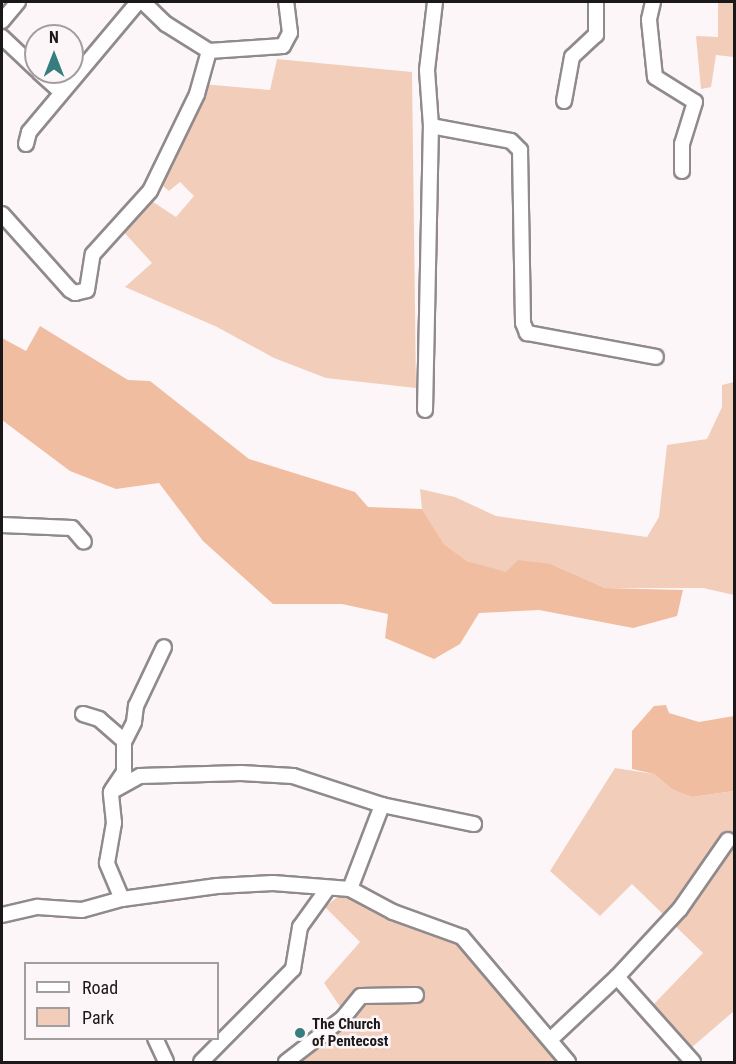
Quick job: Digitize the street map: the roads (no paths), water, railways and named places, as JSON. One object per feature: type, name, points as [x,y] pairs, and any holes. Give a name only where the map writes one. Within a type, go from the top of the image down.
[{"type":"street","points":[[2,21],[18,2]]},
{"type":"street","points":[[26,144],[28,132],[138,2]]},
{"type":"street","points":[[143,2],[166,24],[209,51],[283,46],[290,33],[286,2]]},
{"type":"street","points":[[425,410],[431,126],[427,70],[435,2]]},
{"type":"street","points":[[564,101],[572,57],[596,35],[596,2]]},
{"type":"street","points":[[639,2],[660,2]]},
{"type":"street","points":[[653,2],[649,20],[655,77],[661,84],[693,98],[695,102],[682,144],[682,171]]},
{"type":"street","points":[[2,37],[24,57]]},
{"type":"street","points":[[2,214],[70,290],[75,293],[87,290],[93,254],[150,191],[197,94],[209,51]]},
{"type":"street","points":[[53,84],[61,92]]},
{"type":"street","points":[[431,126],[511,141],[520,150],[523,323],[527,333],[656,357]]},
{"type":"street","points":[[2,525],[72,528],[84,542]]},
{"type":"street","points":[[122,899],[107,863],[114,823],[111,792],[124,772],[124,741],[134,722],[139,696],[164,647]]},
{"type":"street","points":[[83,714],[99,719],[124,741]]},
{"type":"street","points":[[111,792],[140,776],[241,773],[293,776],[382,805],[474,824]]},
{"type":"street","points":[[350,889],[382,805]]},
{"type":"street","points":[[551,1039],[617,977],[680,909],[728,840]]},
{"type":"street","points":[[2,915],[38,907],[82,910],[122,899],[217,886],[273,883],[350,889],[393,912],[462,937],[551,1039],[568,1062]]},
{"type":"street","points":[[201,1062],[293,969],[300,927],[328,888]]},
{"type":"street","points":[[617,977],[693,1062]]},
{"type":"street","points":[[286,1062],[343,1017],[361,996],[416,995]]},
{"type":"street","points":[[156,1040],[166,1062]]},
{"type":"place","name":"The Church of Pentecost","points":[[300,1033]]}]
